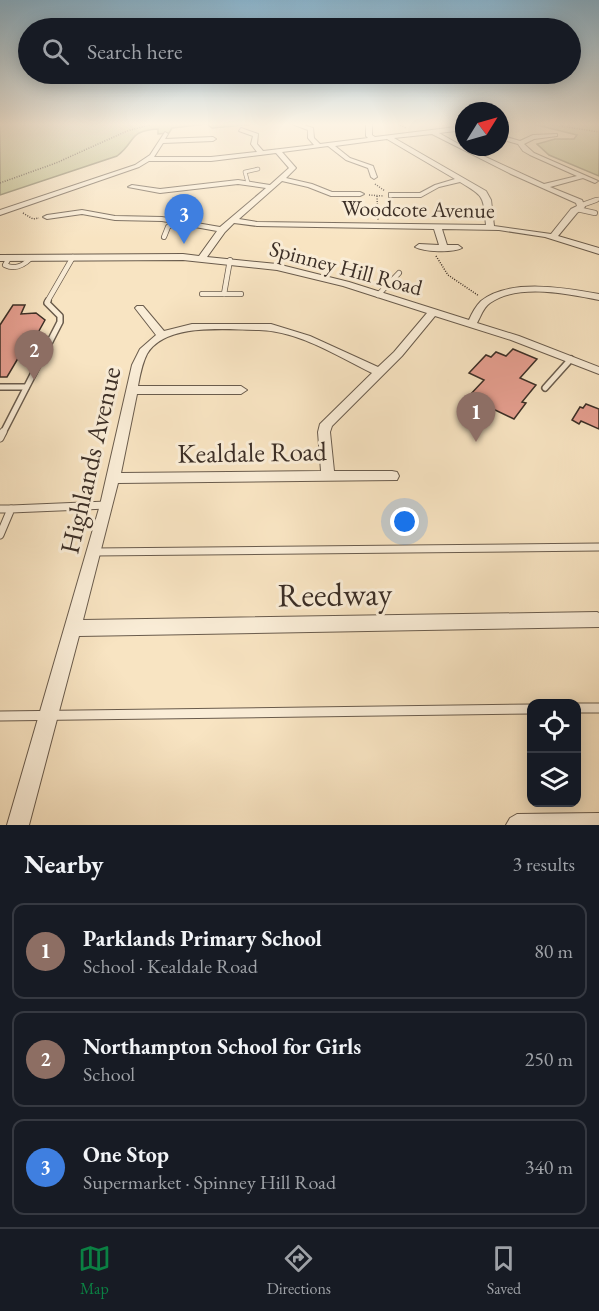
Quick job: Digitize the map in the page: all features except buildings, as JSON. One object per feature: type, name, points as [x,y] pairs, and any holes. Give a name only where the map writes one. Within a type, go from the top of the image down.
[{"type":"street","points":[[0,213],[112,176],[141,162]]},
{"type":"street","points":[[202,258],[222,230],[293,168],[288,162]]},
{"type":"street","points":[[358,162],[371,167],[374,177]]},
{"type":"street","points":[[431,162],[485,196],[490,227]]},
{"type":"street","points":[[499,162],[580,207],[553,237]]},
{"type":"street","points":[[551,162],[595,181]]},
{"type":"street","points":[[544,186],[581,177]]},
{"type":"street","points":[[280,180],[306,184],[331,194],[360,194]]},
{"type":"street","points":[[392,195],[421,195],[436,186],[461,180]]},
{"type":"street","points":[[132,187],[160,191],[210,183],[248,183],[272,187]]},
{"type":"street","points":[[46,217],[82,212],[108,217],[176,221],[222,230]]},
{"type":"street","name":"Woodcote Avenue","points":[[233,220],[257,224],[490,227],[553,237],[599,251]]},
{"type":"street","points":[[437,226],[444,248]]},
{"type":"street","points":[[419,247],[458,248]]},
{"type":"street","name":"Spinney Hill Road","points":[[5,258],[202,258],[230,260],[312,275],[571,358],[599,371]]},
{"type":"street","points":[[471,325],[487,301],[509,293],[532,290],[572,292],[599,297]]},
{"type":"street","points":[[140,308],[162,335]]},
{"type":"street","points":[[328,475],[324,432],[326,424],[405,346],[433,312]]},
{"type":"street","name":"Highlands Avenue","points":[[18,825],[107,505],[141,353],[148,344],[162,335],[197,327],[277,328],[379,372]]},
{"type":"street","points":[[132,390],[241,390]]},
{"type":"street","name":"Kealdale Road","points":[[113,478],[392,476]]},
{"type":"street","name":"Reedway","points":[[73,628],[597,620]]},
{"type":"street","points":[[517,825],[599,824]]},
{"type":"lane","points":[[248,183],[245,172],[258,169]]},
{"type":"lane","points":[[580,207],[599,199]]},
{"type":"lane","points":[[580,207],[595,213]]},
{"type":"lane","points":[[164,237],[168,227],[176,221]]},
{"type":"lane","points":[[0,438],[60,322],[60,316],[47,303],[74,257]]},
{"type":"lane","points":[[224,294],[230,260]]},
{"type":"lane","points":[[378,295],[399,273]]},
{"type":"lane","points":[[202,294],[241,294]]},
{"type":"lane","points":[[545,388],[571,358]]},
{"type":"lane","points":[[0,387],[26,387]]},
{"type":"lane","points":[[0,509],[107,505]]},
{"type":"lane","points":[[0,535],[11,509]]},
{"type":"lane","points":[[94,552],[599,547]]},
{"type":"lane","points":[[581,708],[599,708]]},
{"type":"lane","points":[[0,716],[527,709]]},
{"type":"path","points":[[0,183],[57,162]]},
{"type":"path","points":[[374,177],[374,183],[392,195]]},
{"type":"path","points":[[360,194],[392,195]]},
{"type":"path","points":[[377,196],[376,209],[379,226]]},
{"type":"path","points":[[15,208],[33,219],[46,217]]},
{"type":"path","points":[[433,248],[438,263],[449,278],[487,301]]},
{"type":"green space","points":[[0,162],[98,162],[0,195]]},
{"type":"green space","points":[[567,162],[599,162],[599,176]]},
{"type":"place","name":"One Stop","points":[[184,244]]},
{"type":"place","name":"Northampton School for Girls","points":[[34,380]]},
{"type":"place","name":"Parklands Primary School","points":[[476,442]]}]
